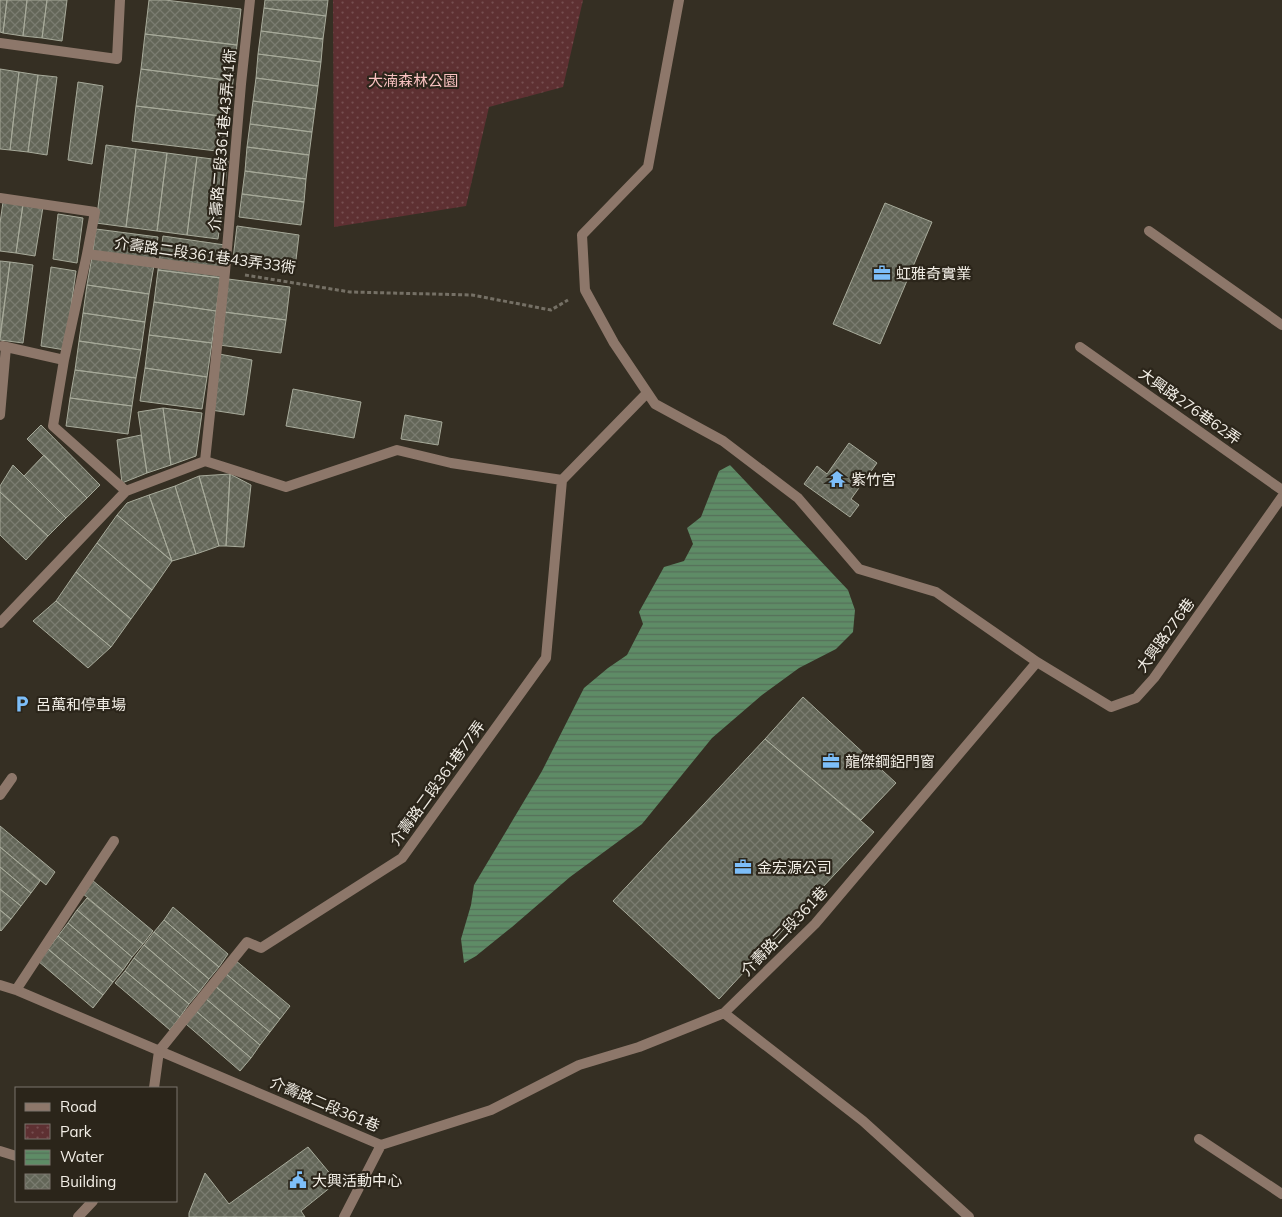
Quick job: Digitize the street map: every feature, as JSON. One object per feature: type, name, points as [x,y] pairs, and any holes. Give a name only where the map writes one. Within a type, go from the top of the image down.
[{"type":"street","points":[[0,43],[117,59],[120,0]]},
{"type":"street","name":"介壽路二段361巷43弄41衖","points":[[205,461],[225,272],[250,0]]},
{"type":"street","points":[[679,0],[648,168],[582,235],[585,290],[614,343],[655,404],[722,441],[798,498],[859,569],[936,592],[1037,662]]},
{"type":"street","points":[[0,198],[95,212],[88,254],[64,360],[53,426],[126,491]]},
{"type":"street","points":[[1149,231],[1282,325]]},
{"type":"street","name":"介壽路二段361巷43弄33衖","points":[[88,254],[225,272]]},
{"type":"street","points":[[0,415],[3,346],[64,360]]},
{"type":"street","name":"大興路276巷62弄","points":[[1080,347],[1282,490]]},
{"type":"street","points":[[0,623],[126,491],[205,461],[286,487],[397,450],[451,463],[562,480],[647,393]]},
{"type":"street","name":"介壽路二段361巷77弄","points":[[159,1050],[247,942],[261,948],[402,858],[546,658],[562,480]]},
{"type":"street","name":"大興路276巷","points":[[1037,662],[1111,707],[1136,698],[1154,678],[1282,497]]},
{"type":"street","name":"介壽路二段361巷","points":[[0,985],[16,990],[381,1144],[491,1110],[579,1065],[639,1046],[724,1013],[815,924],[1037,662]]},
{"type":"street","points":[[0,795],[12,778]]},
{"type":"street","points":[[16,990],[114,842]]},
{"type":"street","points":[[724,1013],[863,1121],[969,1217]]},
{"type":"street","points":[[154,1087],[159,1050]]},
{"type":"street","points":[[1199,1139],[1282,1194]]},
{"type":"street","points":[[344,1217],[381,1144]]},
{"type":"street","points":[[0,1151],[15,1156]]},
{"type":"street","points":[[78,1217],[92,1202]]},
{"type":"path","name":"介壽路二段361巷43弄33衖","points":[[225,272],[350,292],[472,295],[551,310],[585,290]]},
{"type":"green space","name":"大湳森林公園","points":[[333,0],[583,0],[563,87],[489,107],[466,206],[334,227]]},
{"type":"water","points":[[730,465],[848,590],[855,610],[853,632],[836,649],[799,668],[762,695],[712,738],[642,824],[570,877],[512,927],[476,956],[464,963],[461,939],[471,905],[474,885],[542,771],[584,688],[627,655],[643,624],[639,612],[664,567],[684,561],[693,544],[687,528],[701,517],[719,471]]},
{"type":"building","points":[[0,0],[7,0],[3,33],[0,32]]},
{"type":"building","points":[[7,0],[27,0],[23,36],[3,33]]},
{"type":"building","points":[[27,0],[47,0],[42,38],[23,36]]},
{"type":"building","points":[[47,0],[67,0],[62,41],[42,38]]},
{"type":"building","points":[[149,0],[165,0],[241,9],[237,45],[145,34]]},
{"type":"building","points":[[265,0],[328,0],[326,16],[264,8]]},
{"type":"building","points":[[264,8],[326,16],[323,39],[261,31]]},
{"type":"building","points":[[261,31],[323,39],[321,62],[258,54]]},
{"type":"building","points":[[145,34],[237,45],[233,81],[141,69]]},
{"type":"building","points":[[258,54],[321,62],[318,86],[256,78]]},
{"type":"building","points":[[0,69],[19,72],[10,150],[0,149]]},
{"type":"building","points":[[141,69],[233,81],[229,117],[136,106]]},
{"type":"building","points":[[19,72],[38,75],[28,152],[10,150]]},
{"type":"building","points":[[38,75],[57,77],[47,155],[28,152]]},
{"type":"building","points":[[256,78],[318,86],[315,109],[253,101]]},
{"type":"building","points":[[78,82],[103,86],[92,164],[68,160]]},
{"type":"building","points":[[253,101],[315,109],[312,132],[250,124]]},
{"type":"building","points":[[136,106],[229,117],[225,152],[132,141]]},
{"type":"building","points":[[250,124],[312,132],[309,155],[247,147]]},
{"type":"building","points":[[106,145],[136,149],[126,227],[96,223]]},
{"type":"building","points":[[247,147],[309,155],[306,179],[245,171]]},
{"type":"building","points":[[136,149],[167,153],[157,231],[126,227]]},
{"type":"building","points":[[167,153],[197,157],[187,235],[157,231]]},
{"type":"building","points":[[197,157],[228,161],[218,239],[187,235]]},
{"type":"building","points":[[245,171],[306,179],[304,202],[242,194]]},
{"type":"building","points":[[242,194],[304,202],[301,225],[239,217]]},
{"type":"building","points":[[3,202],[23,204],[16,253],[0,251],[0,223]]},
{"type":"building","name":"虹雅奇實業","points":[[885,203],[932,222],[880,344],[833,324]]},
{"type":"building","points":[[23,204],[43,207],[35,256],[16,253]]},
{"type":"building","points":[[58,214],[83,218],[77,263],[53,259]]},
{"type":"building","points":[[237,226],[299,235],[295,268],[233,259]]},
{"type":"building","points":[[96,229],[158,237],[154,265],[92,257]]},
{"type":"building","points":[[163,236],[225,245],[221,278],[158,270]]},
{"type":"building","points":[[92,257],[154,265],[149,294],[87,285]]},
{"type":"building","points":[[0,261],[10,262],[0,336]]},
{"type":"building","points":[[10,262],[33,265],[23,343],[0,340]]},
{"type":"building","points":[[51,267],[76,271],[65,350],[41,346]]},
{"type":"building","points":[[158,270],[221,278],[216,311],[154,302]]},
{"type":"building","points":[[228,279],[290,287],[286,320],[224,312]]},
{"type":"building","points":[[87,285],[149,294],[145,322],[83,313]]},
{"type":"building","points":[[154,302],[216,311],[212,343],[149,335]]},
{"type":"building","points":[[224,312],[286,320],[281,353],[219,345]]},
{"type":"building","points":[[83,313],[145,322],[141,350],[79,341]]},
{"type":"building","points":[[149,335],[212,343],[207,377],[145,368]]},
{"type":"building","points":[[79,341],[141,350],[136,378],[75,370]]},
{"type":"building","points":[[219,354],[252,360],[244,415],[211,410]]},
{"type":"building","points":[[145,368],[207,377],[202,409],[140,401]]},
{"type":"building","points":[[75,370],[136,378],[132,406],[70,398]]},
{"type":"building","points":[[293,389],[361,402],[354,438],[286,426]]},
{"type":"building","points":[[70,398],[132,406],[128,434],[66,426]]},
{"type":"building","points":[[163,408],[202,413],[196,456],[171,465]]},
{"type":"building","points":[[163,408],[171,465],[147,473],[138,412]]},
{"type":"building","points":[[405,415],[442,422],[438,445],[401,439]]},
{"type":"building","points":[[41,425],[100,485],[87,498],[27,439]]},
{"type":"building","points":[[141,435],[147,473],[122,483],[117,440]]},
{"type":"building","name":"紫竹宮","points":[[849,443],[877,463],[851,499],[859,505],[850,517],[804,484],[817,466],[827,474]]},
{"type":"building","points":[[44,455],[87,498],[66,518],[24,476]]},
{"type":"building","points":[[13,465],[66,518],[48,536],[0,492],[0,486]]},
{"type":"building","points":[[230,474],[226,546],[219,546],[199,476]]},
{"type":"building","points":[[230,474],[251,485],[244,547],[226,546]]},
{"type":"building","points":[[199,476],[219,546],[196,554],[175,486]]},
{"type":"building","points":[[175,486],[196,554],[172,561],[149,495]]},
{"type":"building","points":[[0,492],[48,536],[26,560],[0,535]]},
{"type":"building","points":[[149,495],[172,561],[117,515],[127,503]]},
{"type":"building","points":[[117,515],[172,561],[152,590],[97,543]]},
{"type":"building","points":[[97,543],[152,590],[131,619],[76,572]]},
{"type":"building","points":[[76,572],[131,619],[111,647],[56,601]]},
{"type":"building","points":[[56,601],[111,647],[88,668],[33,621]]},
{"type":"building","name":"龍傑鋼鋁門窗","points":[[803,697],[896,783],[861,820],[765,739]]},
{"type":"building","name":"金宏源公司","points":[[765,739],[874,832],[719,999],[613,901]]},
{"type":"building","points":[[0,826],[55,872],[46,885],[0,847]]},
{"type":"building","points":[[0,847],[40,881],[31,893],[0,867]]},
{"type":"building","points":[[0,867],[31,893],[21,906],[0,889]]},
{"type":"building","points":[[92,880],[153,931],[143,944],[82,893]]},
{"type":"building","points":[[0,889],[21,906],[11,919],[0,910]]},
{"type":"building","points":[[87,898],[143,944],[132,957],[77,910]]},
{"type":"building","points":[[173,907],[228,954],[219,967],[164,920]]},
{"type":"building","points":[[0,910],[11,919],[1,931],[0,930]]},
{"type":"building","points":[[77,910],[132,957],[123,970],[68,923]]},
{"type":"building","points":[[164,920],[219,967],[209,979],[154,932]]},
{"type":"building","points":[[68,923],[123,970],[113,982],[58,936]]},
{"type":"building","points":[[154,932],[209,979],[199,992],[144,945]]},
{"type":"building","points":[[58,936],[113,982],[103,995],[48,949]]},
{"type":"building","points":[[144,945],[199,992],[189,1004],[134,958]]},
{"type":"building","points":[[48,949],[103,995],[93,1008],[38,961]]},
{"type":"building","points":[[134,958],[189,1004],[180,1017],[125,971]]},
{"type":"building","points":[[235,960],[290,1006],[280,1019],[225,973]]},
{"type":"building","points":[[125,971],[180,1017],[170,1030],[115,983]]},
{"type":"building","points":[[225,973],[280,1019],[270,1032],[215,986]]},
{"type":"building","points":[[215,986],[270,1032],[260,1045],[205,998]]},
{"type":"building","points":[[205,998],[260,1045],[251,1058],[196,1011]]},
{"type":"building","points":[[196,1011],[251,1058],[240,1071],[186,1024]]},
{"type":"building","name":"大興活動中心","points":[[308,1147],[337,1182],[301,1211],[305,1217],[189,1217],[205,1173],[229,1204]]},
{"type":"place","name":"虹雅奇實業","points":[[882,273]]},
{"type":"place","name":"紫竹宮","points":[[837,479]]},
{"type":"place","name":"呂萬和停車場","points":[[22,704]]},
{"type":"place","name":"龍傑鋼鋁門窗","points":[[831,761]]},
{"type":"place","name":"金宏源公司","points":[[743,867]]},
{"type":"place","name":"大興活動中心","points":[[298,1180]]}]
